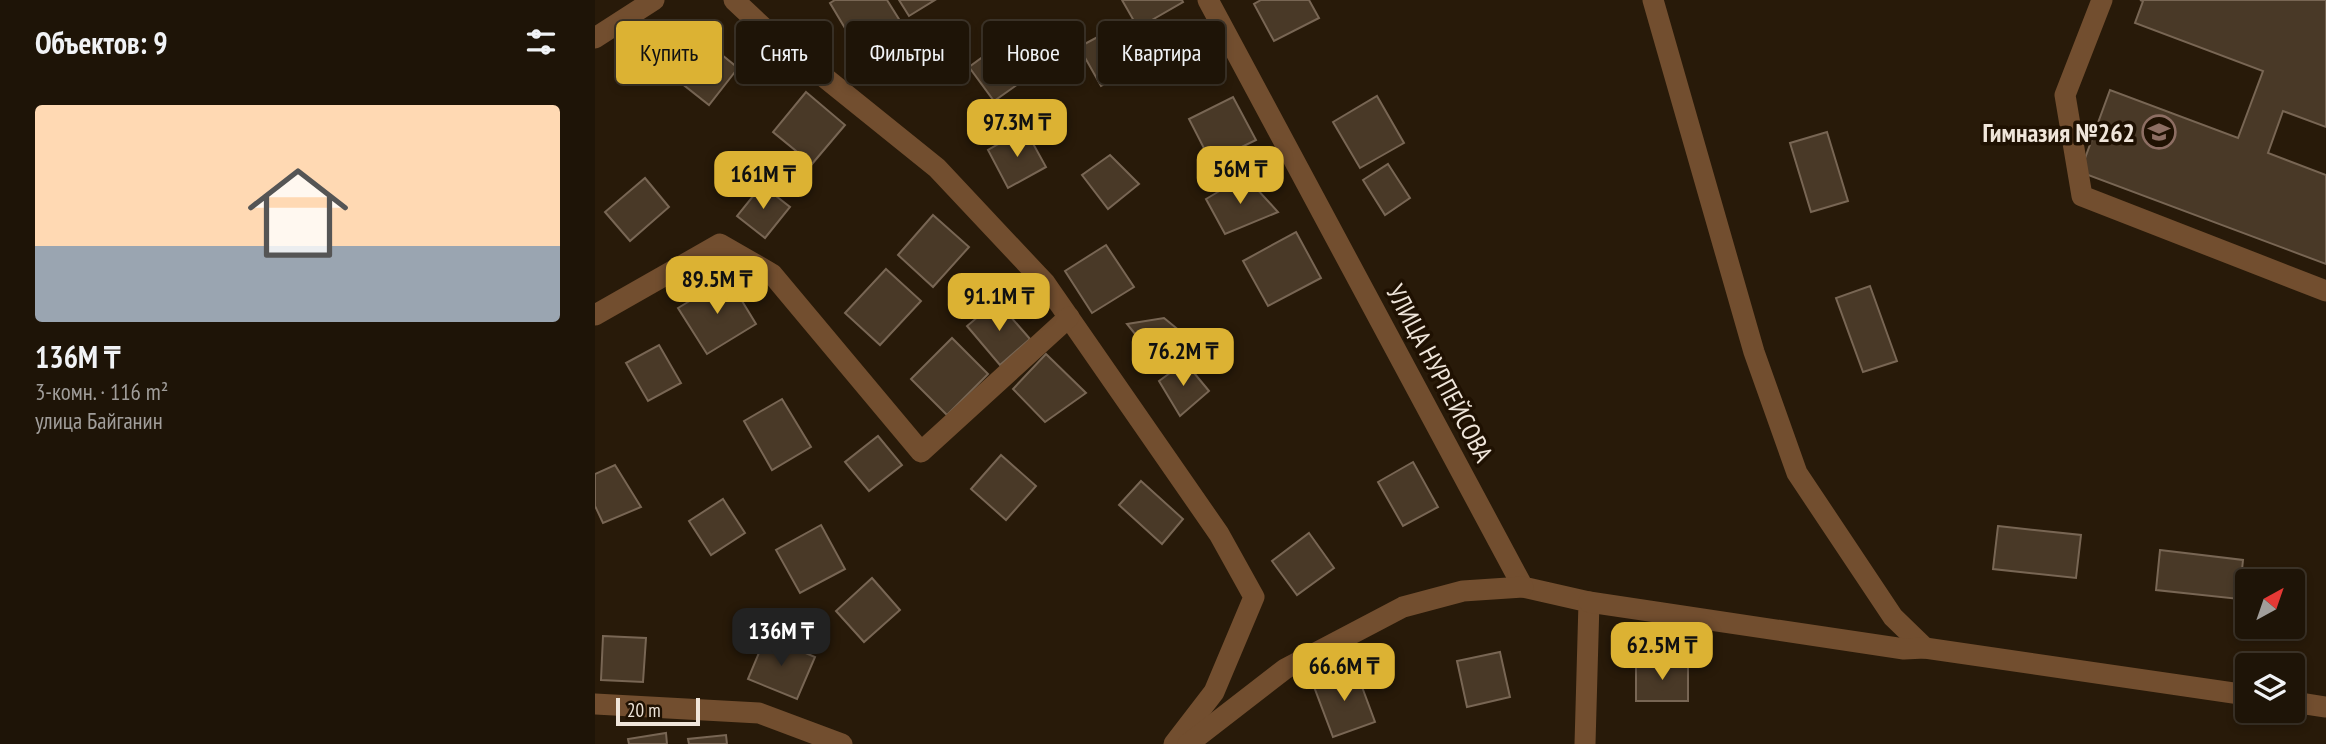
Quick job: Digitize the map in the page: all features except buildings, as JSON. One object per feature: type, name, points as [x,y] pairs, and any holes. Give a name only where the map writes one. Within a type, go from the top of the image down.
[{"type":"street","points":[[595,38],[654,0]]},
{"type":"street","points":[[734,0],[767,31],[937,168],[1045,283],[1219,534],[1254,597],[1214,692],[1174,744]]},
{"type":"street","name":"УЛИЦА НУРПЕЙСОВА","points":[[1208,0],[1523,587]]},
{"type":"street","points":[[1653,0],[1754,352],[1797,473],[1893,617],[1925,648]]},
{"type":"street","points":[[2102,0],[2065,95],[2083,197],[2326,291]]},
{"type":"street","points":[[595,315],[720,244],[772,274],[921,452],[1069,317]]},
{"type":"street","points":[[1188,744],[1285,668],[1403,607],[1463,591],[1523,587],[1589,602],[1904,649],[1925,648],[2235,693]]},
{"type":"street","points":[[1585,744],[1589,602]]},
{"type":"street","points":[[595,704],[759,713],[842,744]]},
{"type":"street","points":[[2305,704],[2326,707]]},
{"type":"place","name":"Гимназия №262","points":[[2159,132]]}]
